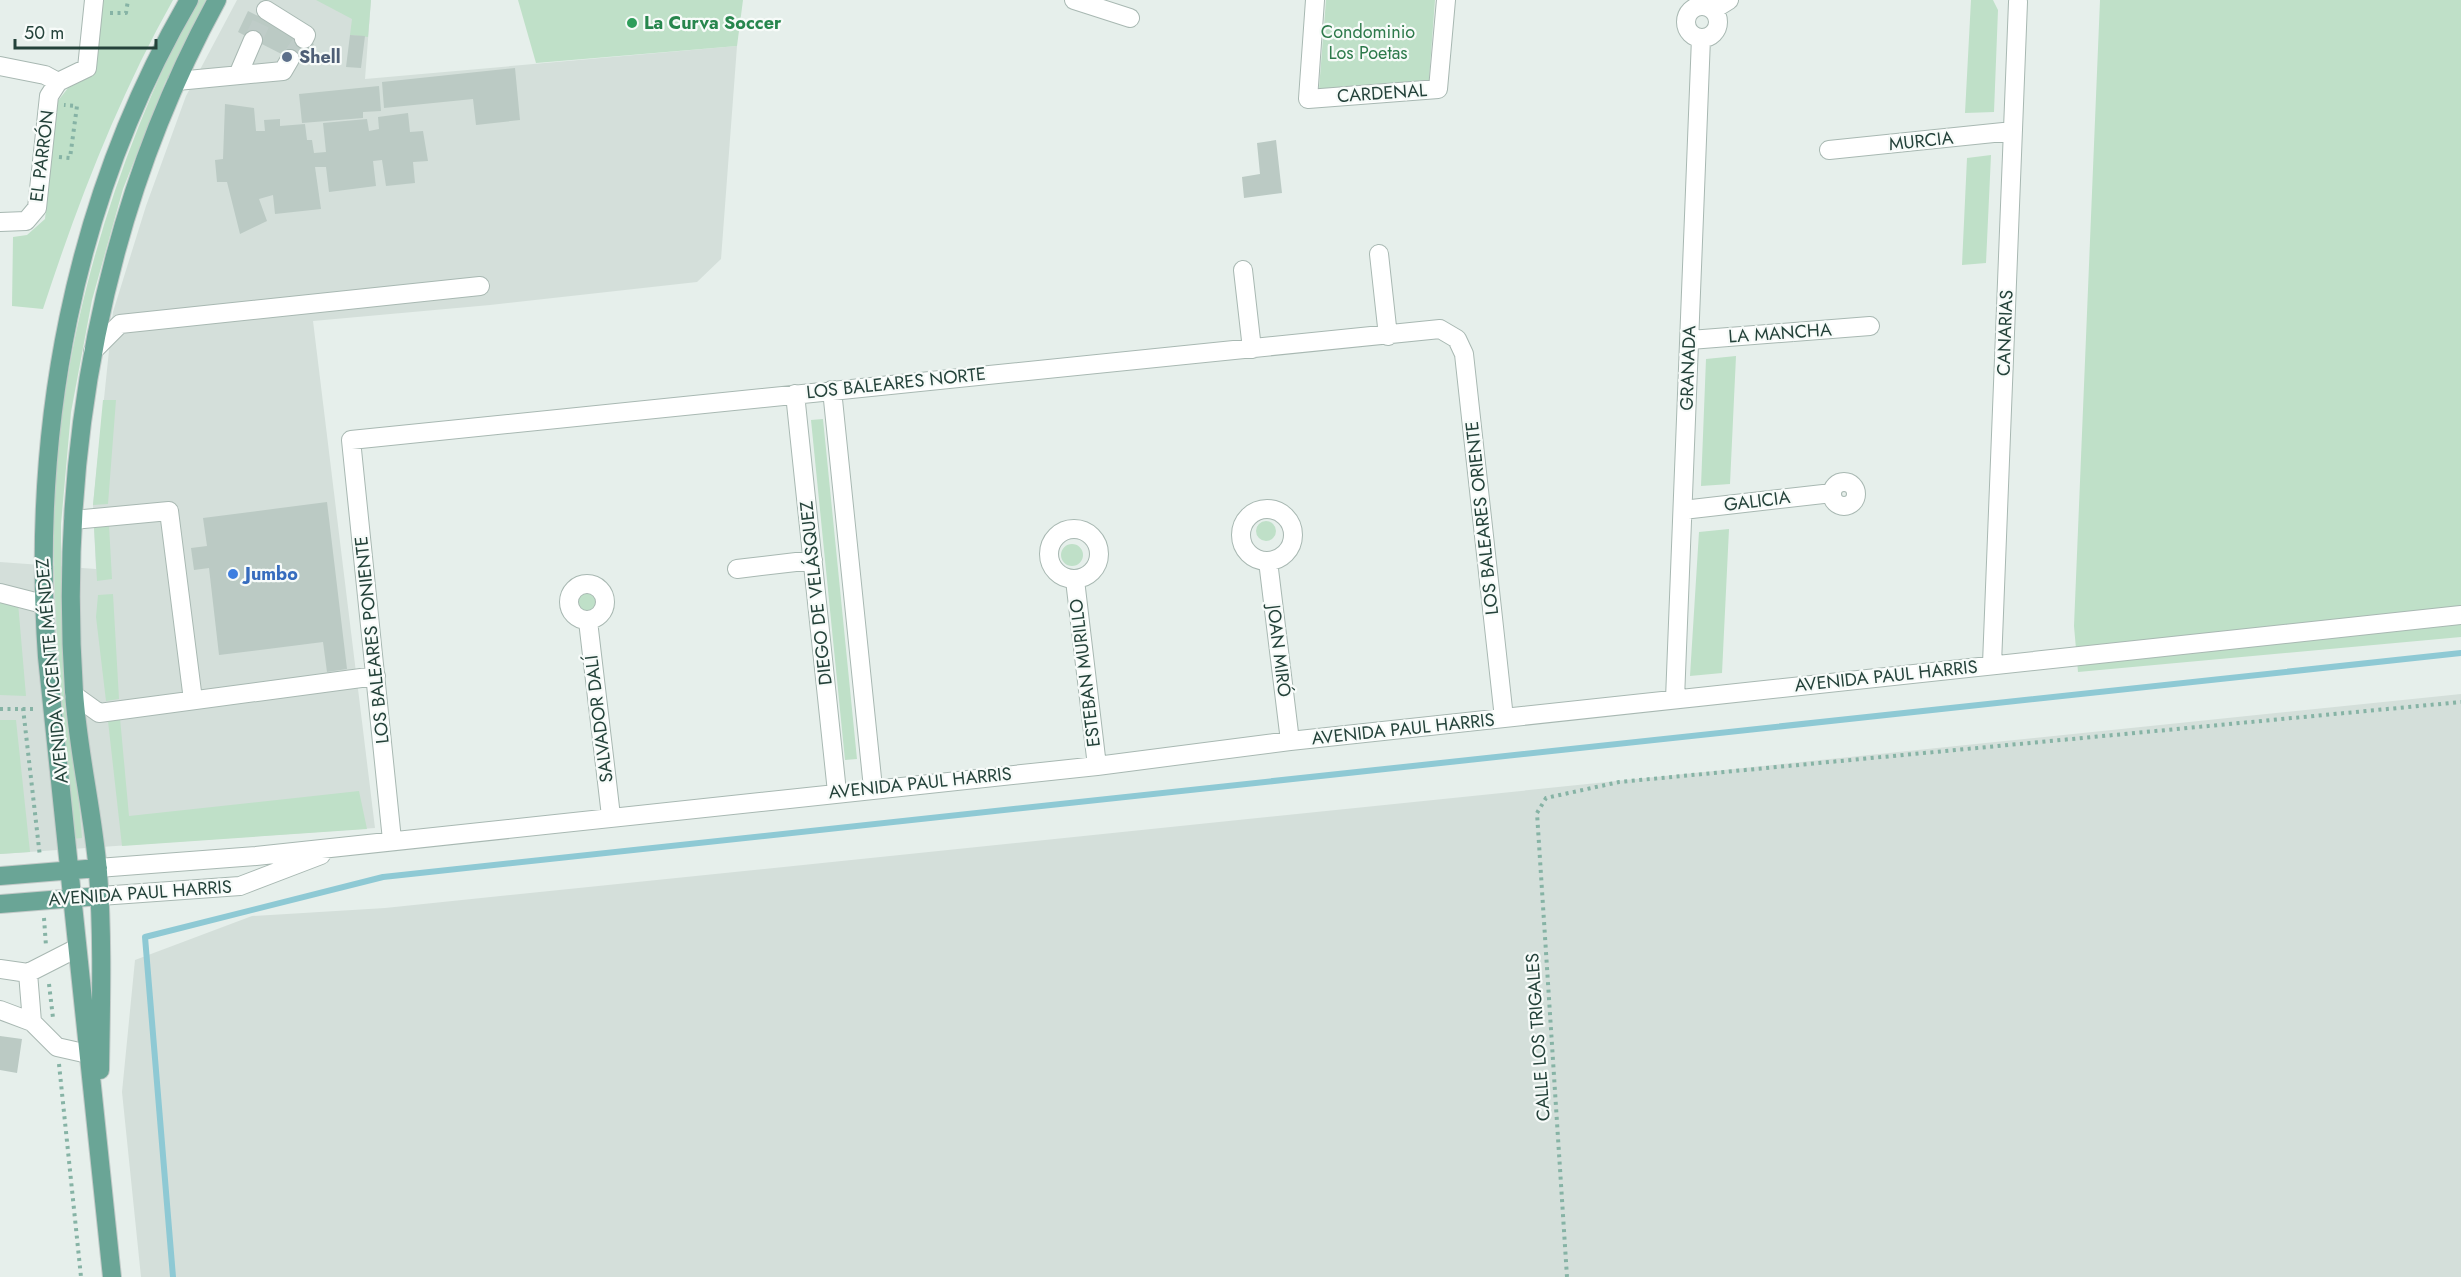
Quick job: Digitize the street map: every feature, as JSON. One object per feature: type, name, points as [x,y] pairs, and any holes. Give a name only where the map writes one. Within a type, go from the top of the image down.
[{"type":"main road","name":"AVENIDA VICENTE MÉNDEZ","points":[[112,1277],[52,709],[43,604],[43,508],[47,445],[61,350],[74,288],[97,208],[120,144],[160,53],[189,0]]},
{"type":"main road","name":"AVENIDA VICENTE MÉNDEZ","points":[[98,1149],[102,960],[100,896],[74,695],[71,602],[73,520],[84,408],[93,351],[122,230],[155,134],[177,81],[217,0]]},
{"type":"main road","name":"AVENIDA PAUL HARRIS","points":[[0,876],[98,868]]},
{"type":"main road","name":"AVENIDA PAUL HARRIS","points":[[0,904],[100,896]]},
{"type":"street","points":[[1074,0],[1130,18]]},
{"type":"street","name":"CARDENAL","points":[[1316,0],[1308,99],[1438,89],[1446,0]]},
{"type":"street","name":"GRANADA","points":[[1675,699],[1701,38],[1688,30],[1687,19],[1697,7],[1713,10],[1730,0]]},
{"type":"street","name":"CANARIAS","points":[[1992,664],[2018,1]]},
{"type":"street","points":[[0,66],[45,75],[58,82],[87,68],[93,6]]},
{"type":"street","points":[[264,9],[306,35],[304,39]]},
{"type":"street","points":[[238,75],[253,40]]},
{"type":"street","points":[[177,81],[283,71],[291,59]]},
{"type":"street","name":"EL PARRÓN","points":[[0,222],[26,221],[37,208],[49,96],[58,82]]},
{"type":"street","name":"MURCIA","points":[[1829,150],[2013,131]]},
{"type":"street","points":[[1379,254],[1388,336]]},
{"type":"street","points":[[1243,270],[1252,349]]},
{"type":"street","points":[[93,351],[120,324],[480,286]]},
{"type":"street","name":"LA MANCHA","points":[[1690,340],[1870,326]]},
{"type":"street","name":"LOS BALEARES NORTE","points":[[351,440],[1388,336],[1440,328]]},
{"type":"street","name":"LOS BALEARES ORIENTE","points":[[1440,328],[1457,339],[1464,354],[1504,718]]},
{"type":"street","name":"DIEGO DE VELÁSQUEZ","points":[[832,390],[873,788]]},
{"type":"street","name":"DIEGO DE VELÁSQUEZ","points":[[795,394],[837,792]]},
{"type":"street","name":"LOS BALEARES PONIENTE","points":[[351,440],[392,840]]},
{"type":"street","name":"GALICIA","points":[[1683,510],[1832,492]]},
{"type":"street","points":[[73,520],[169,511],[193,699]]},
{"type":"street","points":[[737,569],[813,560]]},
{"type":"street","name":"JOAN MIRÓ","points":[[1268,561],[1290,741]]},
{"type":"street","name":"ESTEBAN MURILLO","points":[[1075,580],[1097,766]]},
{"type":"street","points":[[0,593],[43,604]]},
{"type":"street","name":"AVENIDA PAUL HARRIS","points":[[98,868],[345,846],[873,788],[1097,766],[1290,741],[2461,615]]},
{"type":"street","name":"SALVADOR DALÍ","points":[[588,621],[611,816]]},
{"type":"street","points":[[74,695],[99,713],[376,676]]},
{"type":"street","name":"AVENIDA PAUL HARRIS","points":[[100,896],[240,886],[345,846]]},
{"type":"street","points":[[0,969],[28,973],[47,966],[77,948]]},
{"type":"street","points":[[28,973],[32,1022]]},
{"type":"street","points":[[0,1010],[32,1022],[57,1047],[88,1054]]},
{"type":"path","points":[[93,6],[126,14],[128,0]]},
{"type":"path","points":[[43,156],[70,158],[77,106],[48,103]]},
{"type":"path","name":"CALLE LOS TRIGALES","points":[[1567,1277],[1538,813],[1546,798],[1619,782],[2461,702]]},
{"type":"path","points":[[23,708],[42,873]]},
{"type":"path","points":[[0,709],[52,709]]},
{"type":"path","points":[[43,900],[47,966],[81,1277]]},
{"type":"shaded area","points":[[237,0],[371,0],[365,79],[737,46],[721,259],[697,282],[490,305],[313,321],[375,828],[0,854],[0,562],[96,569],[93,505],[113,312],[146,206],[186,96]]},
{"type":"shaded area","points":[[2461,694],[2461,1277],[141,1277],[122,1092],[135,960],[252,916],[385,908]]},
{"type":"green space","points":[[101,0],[173,0],[134,75],[100,151],[43,309],[12,306],[13,237],[27,235],[45,219],[57,102],[68,88],[94,74]]},
{"type":"green space","points":[[196,0],[206,0],[165,83],[123,189],[92,300],[71,412],[61,524],[61,586],[82,838],[72,839],[57,640],[54,561],[58,453],[66,385],[79,319],[116,188],[140,124]]},
{"type":"green space","points":[[316,0],[371,0],[368,37],[350,35],[352,19]]},
{"type":"green space","name":"La Curva Soccer","points":[[518,0],[743,0],[737,46],[536,63]]},
{"type":"green space","name":"Condominio Los Poetas","points":[[1326,0],[1435,0],[1429,80],[1319,89]]},
{"type":"green space","points":[[1971,0],[1993,0],[1998,10],[1994,112],[1965,113]]},
{"type":"green space","points":[[2100,0],[2461,0],[2461,637],[2078,672],[2074,626]]},
{"type":"green space","points":[[1991,155],[1986,263],[1962,265],[1967,158]]},
{"type":"green space","points":[[1736,356],[1730,484],[1701,486],[1706,359]]},
{"type":"green space","points":[[103,400],[116,400],[108,504],[93,505]]},
{"type":"green space","points":[[823,419],[857,759],[845,760],[811,420]]},
{"type":"green space","points":[[1262,521],[1270,521],[1276,527],[1276,535],[1270,541],[1262,541],[1256,535],[1256,527]]},
{"type":"green space","points":[[109,525],[112,579],[97,581],[94,527]]},
{"type":"green space","points":[[1729,529],[1722,673],[1690,676],[1699,532]]},
{"type":"green space","points":[[1072,544],[1082,551],[1083,555],[1076,565],[1072,566],[1062,559],[1061,555],[1068,545]]},
{"type":"green space","points":[[0,590],[17,591],[26,696],[0,695]]},
{"type":"green space","points":[[584,590],[592,590],[599,597],[599,605],[592,612],[584,612],[577,605],[577,597]]},
{"type":"green space","points":[[113,594],[119,699],[106,701],[96,617],[98,595]]},
{"type":"green space","points":[[120,718],[129,816],[359,791],[367,829],[122,846],[108,721]]},
{"type":"green space","points":[[0,720],[16,720],[30,852],[0,854]]},
{"type":"building","points":[[248,11],[314,44],[303,65],[238,32]]},
{"type":"building","points":[[350,35],[365,36],[361,68],[346,67]]},
{"type":"building","points":[[515,68],[520,120],[476,125],[473,99],[384,108],[382,82]]},
{"type":"building","points":[[379,86],[381,111],[363,112],[363,118],[302,123],[299,94]]},
{"type":"building","points":[[225,104],[254,108],[256,131],[265,131],[264,120],[280,119],[280,126],[305,124],[307,140],[312,140],[314,153],[326,152],[323,123],[367,119],[369,131],[379,129],[378,117],[408,113],[410,132],[423,131],[428,161],[413,162],[415,183],[386,186],[382,160],[373,161],[376,186],[329,192],[326,167],[315,167],[321,209],[275,214],[273,195],[259,199],[267,221],[240,234],[227,182],[217,182],[215,160],[223,159]]},
{"type":"building","points":[[1276,140],[1282,193],[1244,198],[1242,177],[1260,174],[1257,143]]},
{"type":"building","points":[[327,502],[347,669],[327,672],[323,642],[219,655],[209,568],[194,570],[191,548],[207,546],[203,518]]},
{"type":"building","points":[[0,1036],[22,1039],[17,1073],[0,1070]]},
{"type":"waterway","points":[[173,1277],[145,937],[383,877],[2461,653]]},
{"type":"tunnel","points":[[253,40],[263,19]]},
{"type":"tunnel","points":[[290,59],[304,39]]},
{"type":"place","name":"La Curva Soccer","points":[[632,23]]},
{"type":"place","name":"Shell","points":[[287,57]]},
{"type":"place","name":"Jumbo","points":[[233,574]]}]
